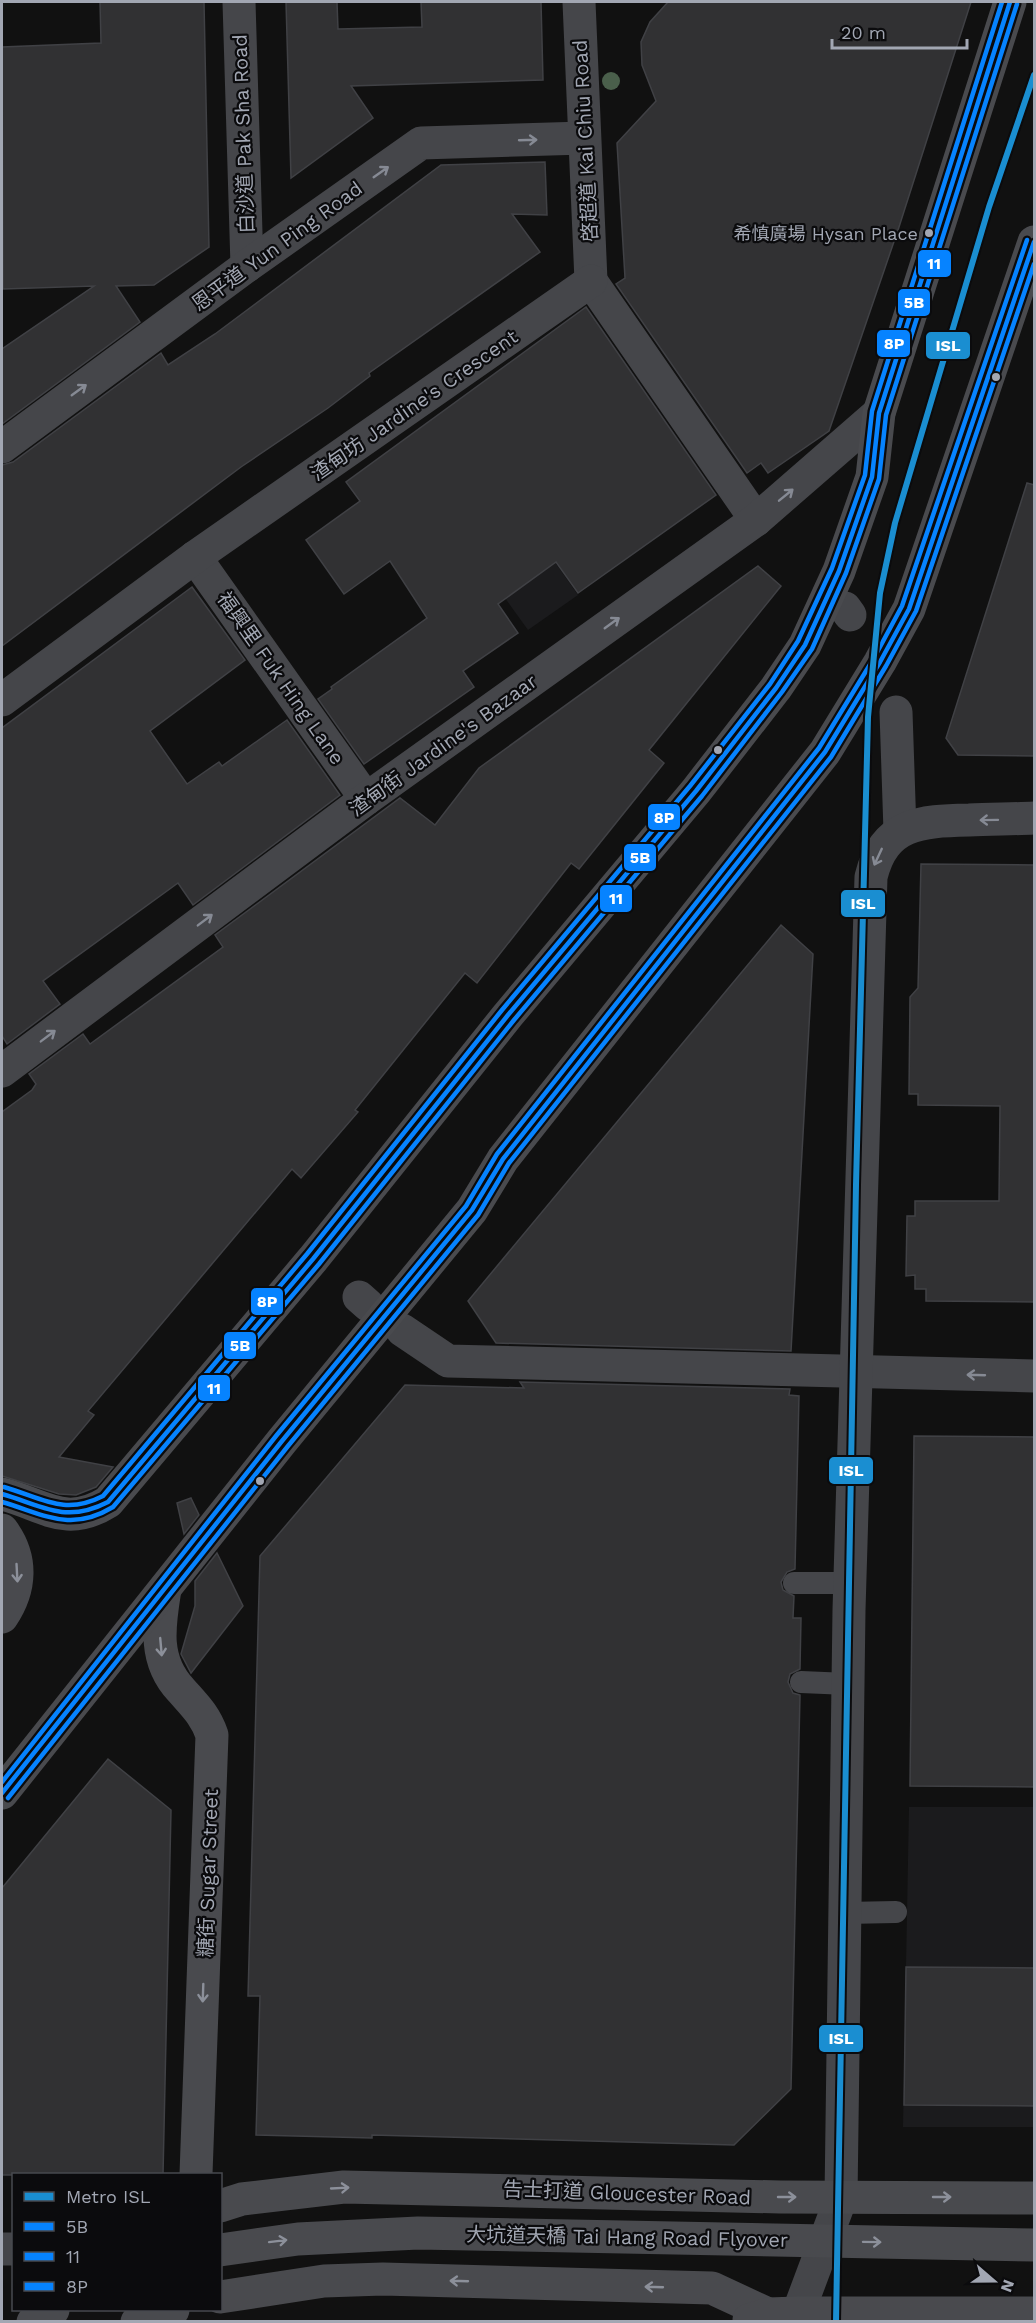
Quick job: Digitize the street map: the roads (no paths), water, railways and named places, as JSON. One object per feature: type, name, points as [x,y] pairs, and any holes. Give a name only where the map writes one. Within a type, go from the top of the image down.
[{"type":"main road","points":[[2,1494],[54,1512],[69,1514],[90,1513],[108,1502],[313,1259],[508,1015],[696,791],[776,688],[805,645],[839,571],[872,477],[879,413],[1010,2]]},
{"type":"main road","points":[[2,1793],[289,1432],[472,1210],[503,1159],[837,735],[909,609],[1035,242]]},
{"type":"main road","points":[[2,1530],[15,1553],[19,1579],[11,1604],[2,1617]]},
{"type":"main road","name":"糖街 Sugar Street","points":[[165,1589],[159,1627],[160,1654],[168,1675],[197,1706],[207,1720],[212,1735],[196,2173]]},
{"type":"main road","name":"告士打道 Gloucester Road","points":[[222,2205],[242,2199],[344,2187],[841,2198],[1035,2198]]},
{"type":"main road","name":"大坑道天橋 Tai Hang Road Flyover","points":[[222,2250],[298,2239],[417,2233],[1035,2245]]},
{"type":"main road","points":[[222,2297],[324,2282],[383,2278],[712,2288],[770,2316],[1035,2313]]},
{"type":"main road","points":[[33,2322],[51,2311]]},
{"type":"main road","points":[[137,2322],[170,2311]]},
{"type":"street","name":"白沙道 Pak Sha Road","points":[[239,2],[247,266]]},
{"type":"street","name":"啓超道 Kai Chiu Road","points":[[579,2],[591,280]]},
{"type":"street","name":"恩平道 Yun Ping Road","points":[[2,447],[247,266],[422,143],[584,138]]},
{"type":"street","points":[[591,280],[756,520]]},
{"type":"street","name":"渣甸坊 Jardine's Crescent","points":[[2,700],[195,558],[591,280]]},
{"type":"street","name":"渣甸街 Jardine's Bazaar","points":[[2,1069],[366,799],[756,520],[879,413]]},
{"type":"street","name":"福興里 Fuk Hing Lane","points":[[195,558],[366,799]]},
{"type":"street","points":[[896,712],[900,831]]},
{"type":"street","points":[[770,2316],[841,2198],[850,1583],[869,897],[876,858],[886,842],[900,831],[920,823],[1035,818]]},
{"type":"street","points":[[402,1330],[447,1361],[1035,1376]]},
{"type":"lane","points":[[794,1583],[850,1583]]},
{"type":"lane","points":[[801,1682],[848,1684]]},
{"type":"lane","points":[[845,1912],[896,1912]]},
{"type":"metro line","name":"ISL","points":[[836,2322],[856,1185],[868,717],[880,593],[895,523],[989,207],[1034,75]]},
{"type":"place","name":"希慎廣場 Hysan Place","points":[[929,233]]}]
